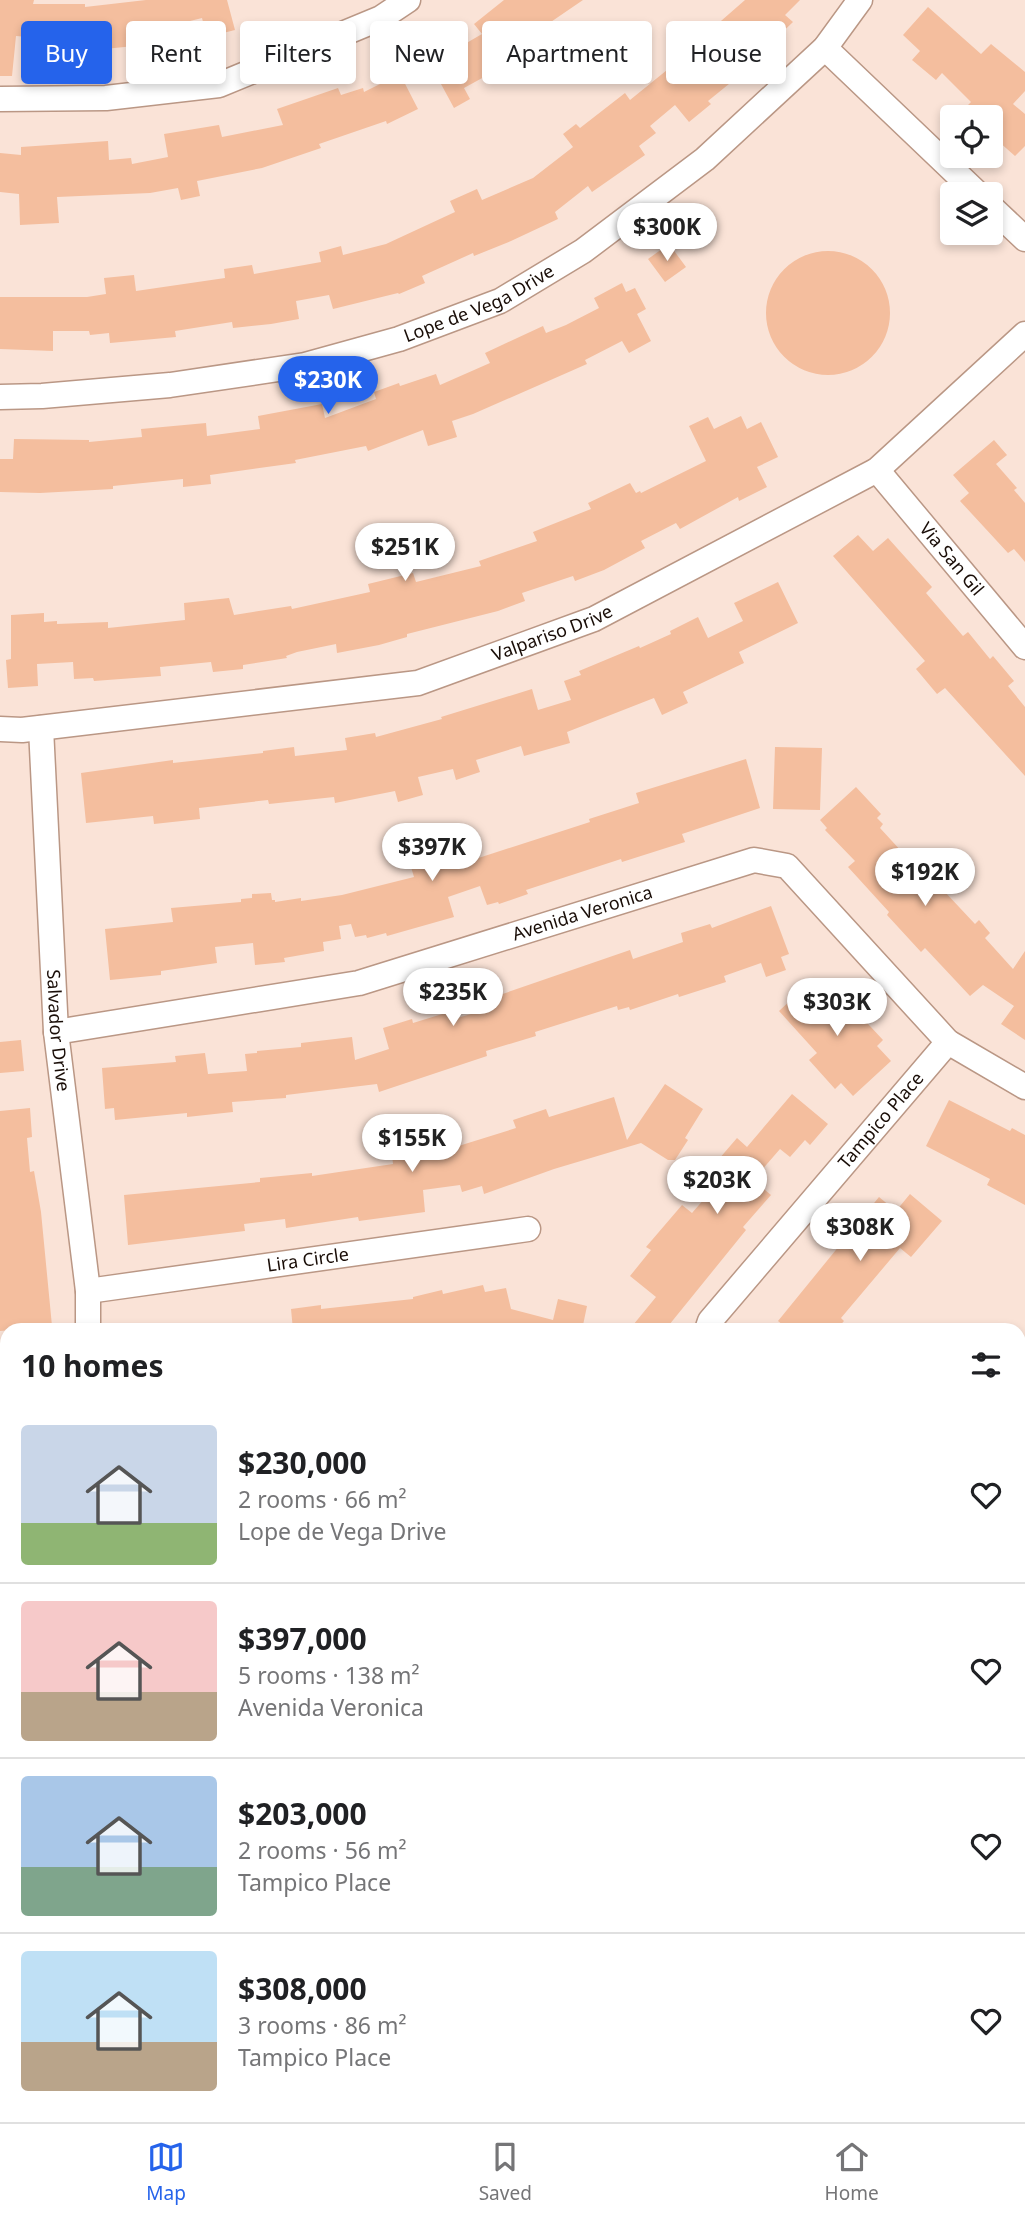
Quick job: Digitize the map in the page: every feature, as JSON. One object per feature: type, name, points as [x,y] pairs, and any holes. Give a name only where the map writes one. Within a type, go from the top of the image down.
[{"type":"street","points":[[0,99],[106,98],[219,85],[381,18],[408,0]]},
{"type":"street","name":"Lope de Vega Drive","points":[[0,397],[170,385],[305,365],[399,340],[500,302],[583,251],[705,159],[825,48],[860,0]]},
{"type":"street","points":[[825,48],[965,182]]},
{"type":"street","points":[[1003,218],[1025,239]]},
{"type":"street","name":"Valpariso Drive","points":[[0,729],[41,728],[418,683],[594,619],[877,470],[1025,334]]},
{"type":"street","name":"Via San Gil","points":[[877,470],[1025,647]]},
{"type":"street","name":"Salvador Drive","points":[[41,728],[56,1032],[88,1292],[88,1323]]},
{"type":"street","name":"Avenida Veronica","points":[[56,1032],[359,984],[754,860],[787,866],[948,1041],[1025,1087]]},
{"type":"street","name":"Tampico Place","points":[[709,1323],[948,1041]]},
{"type":"street","name":"Lira Circle","points":[[88,1292],[528,1229]]},
{"type":"building","points":[[0,0],[34,0],[33,4],[85,4],[85,7],[146,0],[227,0],[235,30],[226,32],[226,21],[203,21],[202,18],[190,21],[126,21],[126,47],[112,48],[112,21],[21,21],[21,36],[16,36],[12,76],[0,76]]},
{"type":"building","points":[[504,0],[583,0],[552,21],[482,21],[482,34],[474,24]]},
{"type":"building","points":[[745,0],[800,0],[785,15],[793,22],[786,29],[786,21],[721,21]]},
{"type":"building","points":[[928,7],[981,54],[991,44],[1025,72],[1025,91],[1013,104],[1025,114],[1025,146],[1015,156],[1003,145],[1003,105],[968,105],[971,102],[942,73],[936,80],[912,60],[920,51],[903,35]]},
{"type":"building","points":[[482,34],[482,78],[464,88],[470,99],[454,108],[441,84],[468,84],[468,42]]},
{"type":"building","points":[[666,71],[666,84],[729,84],[708,101],[711,104],[689,122],[675,105],[650,126],[656,133],[639,146],[645,155],[592,192],[588,186],[555,212],[558,219],[511,241],[474,256],[473,253],[422,276],[425,283],[399,294],[333,309],[329,295],[296,301],[299,319],[271,324],[233,328],[232,322],[175,331],[176,337],[110,343],[109,333],[90,335],[89,331],[53,331],[53,351],[0,349],[0,297],[87,297],[106,294],[104,278],[134,275],[136,291],[225,278],[224,269],[252,265],[254,274],[321,262],[319,252],[341,246],[343,255],[386,244],[455,212],[450,201],[477,189],[482,200],[533,178],[573,147],[563,134],[576,124],[580,128],[625,93],[630,100]]},
{"type":"building","points":[[380,84],[405,84],[418,109],[387,124],[386,121],[319,144],[321,148],[262,168],[197,181],[200,196],[181,200],[178,188],[150,193],[57,197],[59,223],[20,225],[19,194],[0,192],[0,153],[21,155],[21,147],[108,141],[109,160],[131,158],[132,164],[168,157],[164,134],[219,125],[222,137],[283,125],[277,109],[338,88],[341,95],[363,88],[364,92]]},
{"type":"building","points":[[669,244],[686,267],[665,282],[648,259]]},
{"type":"building","points":[[828,251],[852,256],[872,269],[885,289],[890,313],[885,337],[872,357],[852,370],[828,375],[804,370],[784,357],[771,337],[766,313],[771,289],[784,269],[804,256]]},
{"type":"building","points":[[622,283],[626,292],[635,288],[646,309],[637,314],[651,341],[629,353],[622,341],[585,360],[587,364],[452,421],[457,437],[428,446],[423,430],[368,451],[366,446],[295,460],[296,463],[210,475],[211,484],[183,487],[183,479],[113,486],[113,489],[0,492],[0,459],[13,459],[14,439],[89,442],[142,437],[141,429],[206,423],[207,436],[260,429],[258,416],[322,404],[325,418],[376,399],[374,392],[399,383],[400,386],[436,374],[440,385],[490,363],[485,353],[543,326],[546,333],[566,325],[599,308],[594,298]]},
{"type":"building","points":[[741,416],[747,429],[761,422],[778,457],[757,467],[767,487],[739,501],[738,497],[680,529],[676,523],[641,541],[645,548],[604,570],[575,581],[573,576],[522,593],[525,601],[498,611],[407,634],[407,637],[379,645],[337,653],[336,644],[297,652],[286,656],[287,658],[243,665],[243,669],[213,672],[211,662],[160,667],[161,676],[94,681],[93,678],[74,679],[73,662],[37,664],[38,686],[8,688],[6,660],[11,659],[11,615],[44,613],[44,622],[108,622],[108,628],[185,620],[184,603],[229,598],[234,615],[291,606],[292,609],[370,592],[368,584],[413,573],[416,582],[481,566],[479,561],[537,541],[533,532],[591,509],[588,503],[630,483],[636,493],[641,493],[706,461],[689,426],[708,417],[714,429]]},
{"type":"building","points":[[994,440],[1007,455],[996,464],[1017,488],[1014,490],[1025,503],[1025,562],[1014,549],[1008,553],[960,501],[969,493],[953,475]]},
{"type":"building","points":[[858,535],[873,551],[888,538],[932,587],[926,593],[963,636],[968,632],[990,659],[993,656],[1014,681],[1008,686],[1025,707],[1025,776],[945,688],[937,694],[916,669],[925,661],[833,556]]},
{"type":"building","points":[[778,582],[798,623],[739,652],[744,663],[683,692],[688,703],[662,715],[654,698],[567,732],[570,743],[524,756],[521,746],[476,760],[480,772],[456,780],[453,769],[418,777],[423,795],[398,802],[395,791],[335,803],[334,797],[269,804],[268,800],[199,808],[200,819],[154,824],[153,816],[86,823],[81,773],[173,760],[173,763],[263,753],[294,747],[295,756],[347,750],[345,738],[375,733],[376,737],[442,719],[441,717],[532,689],[538,710],[571,700],[564,681],[581,675],[579,671],[671,634],[670,631],[698,617],[708,638],[743,621],[734,603]]},
{"type":"building","points":[[775,747],[822,748],[820,810],[773,809]]},
{"type":"building","points":[[746,759],[760,808],[682,834],[685,842],[622,862],[621,859],[526,890],[528,894],[499,904],[487,905],[480,886],[448,897],[454,917],[387,936],[386,933],[367,938],[366,935],[355,937],[351,924],[339,926],[341,939],[323,942],[324,951],[284,958],[285,962],[255,965],[253,943],[215,947],[217,963],[161,971],[161,975],[110,980],[105,929],[173,922],[171,908],[241,902],[241,899],[252,898],[252,894],[271,893],[275,902],[301,898],[301,901],[342,895],[414,877],[411,867],[456,853],[460,864],[590,822],[589,819],[639,803],[636,793]]},
{"type":"building","points":[[856,787],[881,814],[877,818],[883,824],[880,828],[926,878],[929,875],[975,924],[979,920],[990,933],[985,938],[1013,969],[1025,951],[1025,1040],[1001,1024],[1014,1006],[983,985],[970,996],[925,948],[921,952],[848,867],[855,861],[825,830],[827,828],[820,820]]},
{"type":"building","points":[[771,906],[789,954],[781,957],[786,970],[766,977],[761,963],[724,976],[726,982],[679,997],[678,994],[630,1010],[629,1007],[618,1010],[617,1006],[535,1032],[536,1036],[486,1051],[487,1056],[379,1092],[377,1084],[286,1095],[286,1098],[232,1102],[233,1112],[187,1117],[187,1113],[115,1120],[114,1108],[105,1109],[102,1068],[176,1062],[175,1056],[205,1053],[208,1074],[247,1071],[245,1054],[352,1037],[355,1060],[389,1049],[383,1028],[412,1019],[413,1023],[452,1011],[454,1019],[488,1009],[485,1000],[630,950],[633,959],[683,942],[681,933],[710,924],[712,928]]},
{"type":"building","points":[[808,984],[823,1000],[839,986],[859,1008],[856,1011],[883,1040],[877,1046],[891,1061],[853,1096],[841,1083],[835,1089],[809,1060],[817,1053],[779,1011]]},
{"type":"building","points":[[21,1040],[24,1071],[0,1073],[0,1042]]},
{"type":"building","points":[[665,1084],[703,1109],[675,1160],[668,1160],[641,1143],[554,1169],[484,1194],[482,1186],[462,1192],[460,1185],[423,1190],[425,1212],[359,1221],[358,1217],[286,1228],[285,1219],[244,1224],[245,1231],[128,1245],[124,1195],[260,1182],[260,1178],[312,1173],[312,1176],[393,1164],[392,1155],[436,1150],[436,1153],[516,1128],[513,1120],[546,1109],[549,1117],[614,1097],[627,1140]]},
{"type":"building","points":[[792,1094],[828,1124],[810,1145],[805,1140],[790,1157],[780,1149],[753,1180],[771,1195],[743,1227],[746,1230],[671,1323],[635,1323],[656,1297],[630,1276],[651,1250],[646,1247],[682,1205],[692,1213],[718,1183],[706,1174],[737,1138],[747,1147]]},
{"type":"building","points":[[949,1100],[1010,1131],[1012,1128],[1025,1135],[1025,1205],[987,1185],[990,1179],[926,1146]]},
{"type":"building","points":[[30,1108],[32,1137],[27,1138],[30,1172],[34,1171],[41,1212],[52,1323],[0,1323],[0,1111]]},
{"type":"building","points":[[910,1194],[942,1221],[911,1257],[900,1248],[841,1318],[844,1321],[842,1323],[778,1321],[879,1197],[896,1211]]},
{"type":"building","points":[[483,1285],[485,1292],[506,1288],[511,1309],[553,1320],[558,1299],[587,1306],[583,1323],[292,1323],[291,1309],[321,1305],[321,1309],[413,1299],[442,1290],[443,1294]]}]
